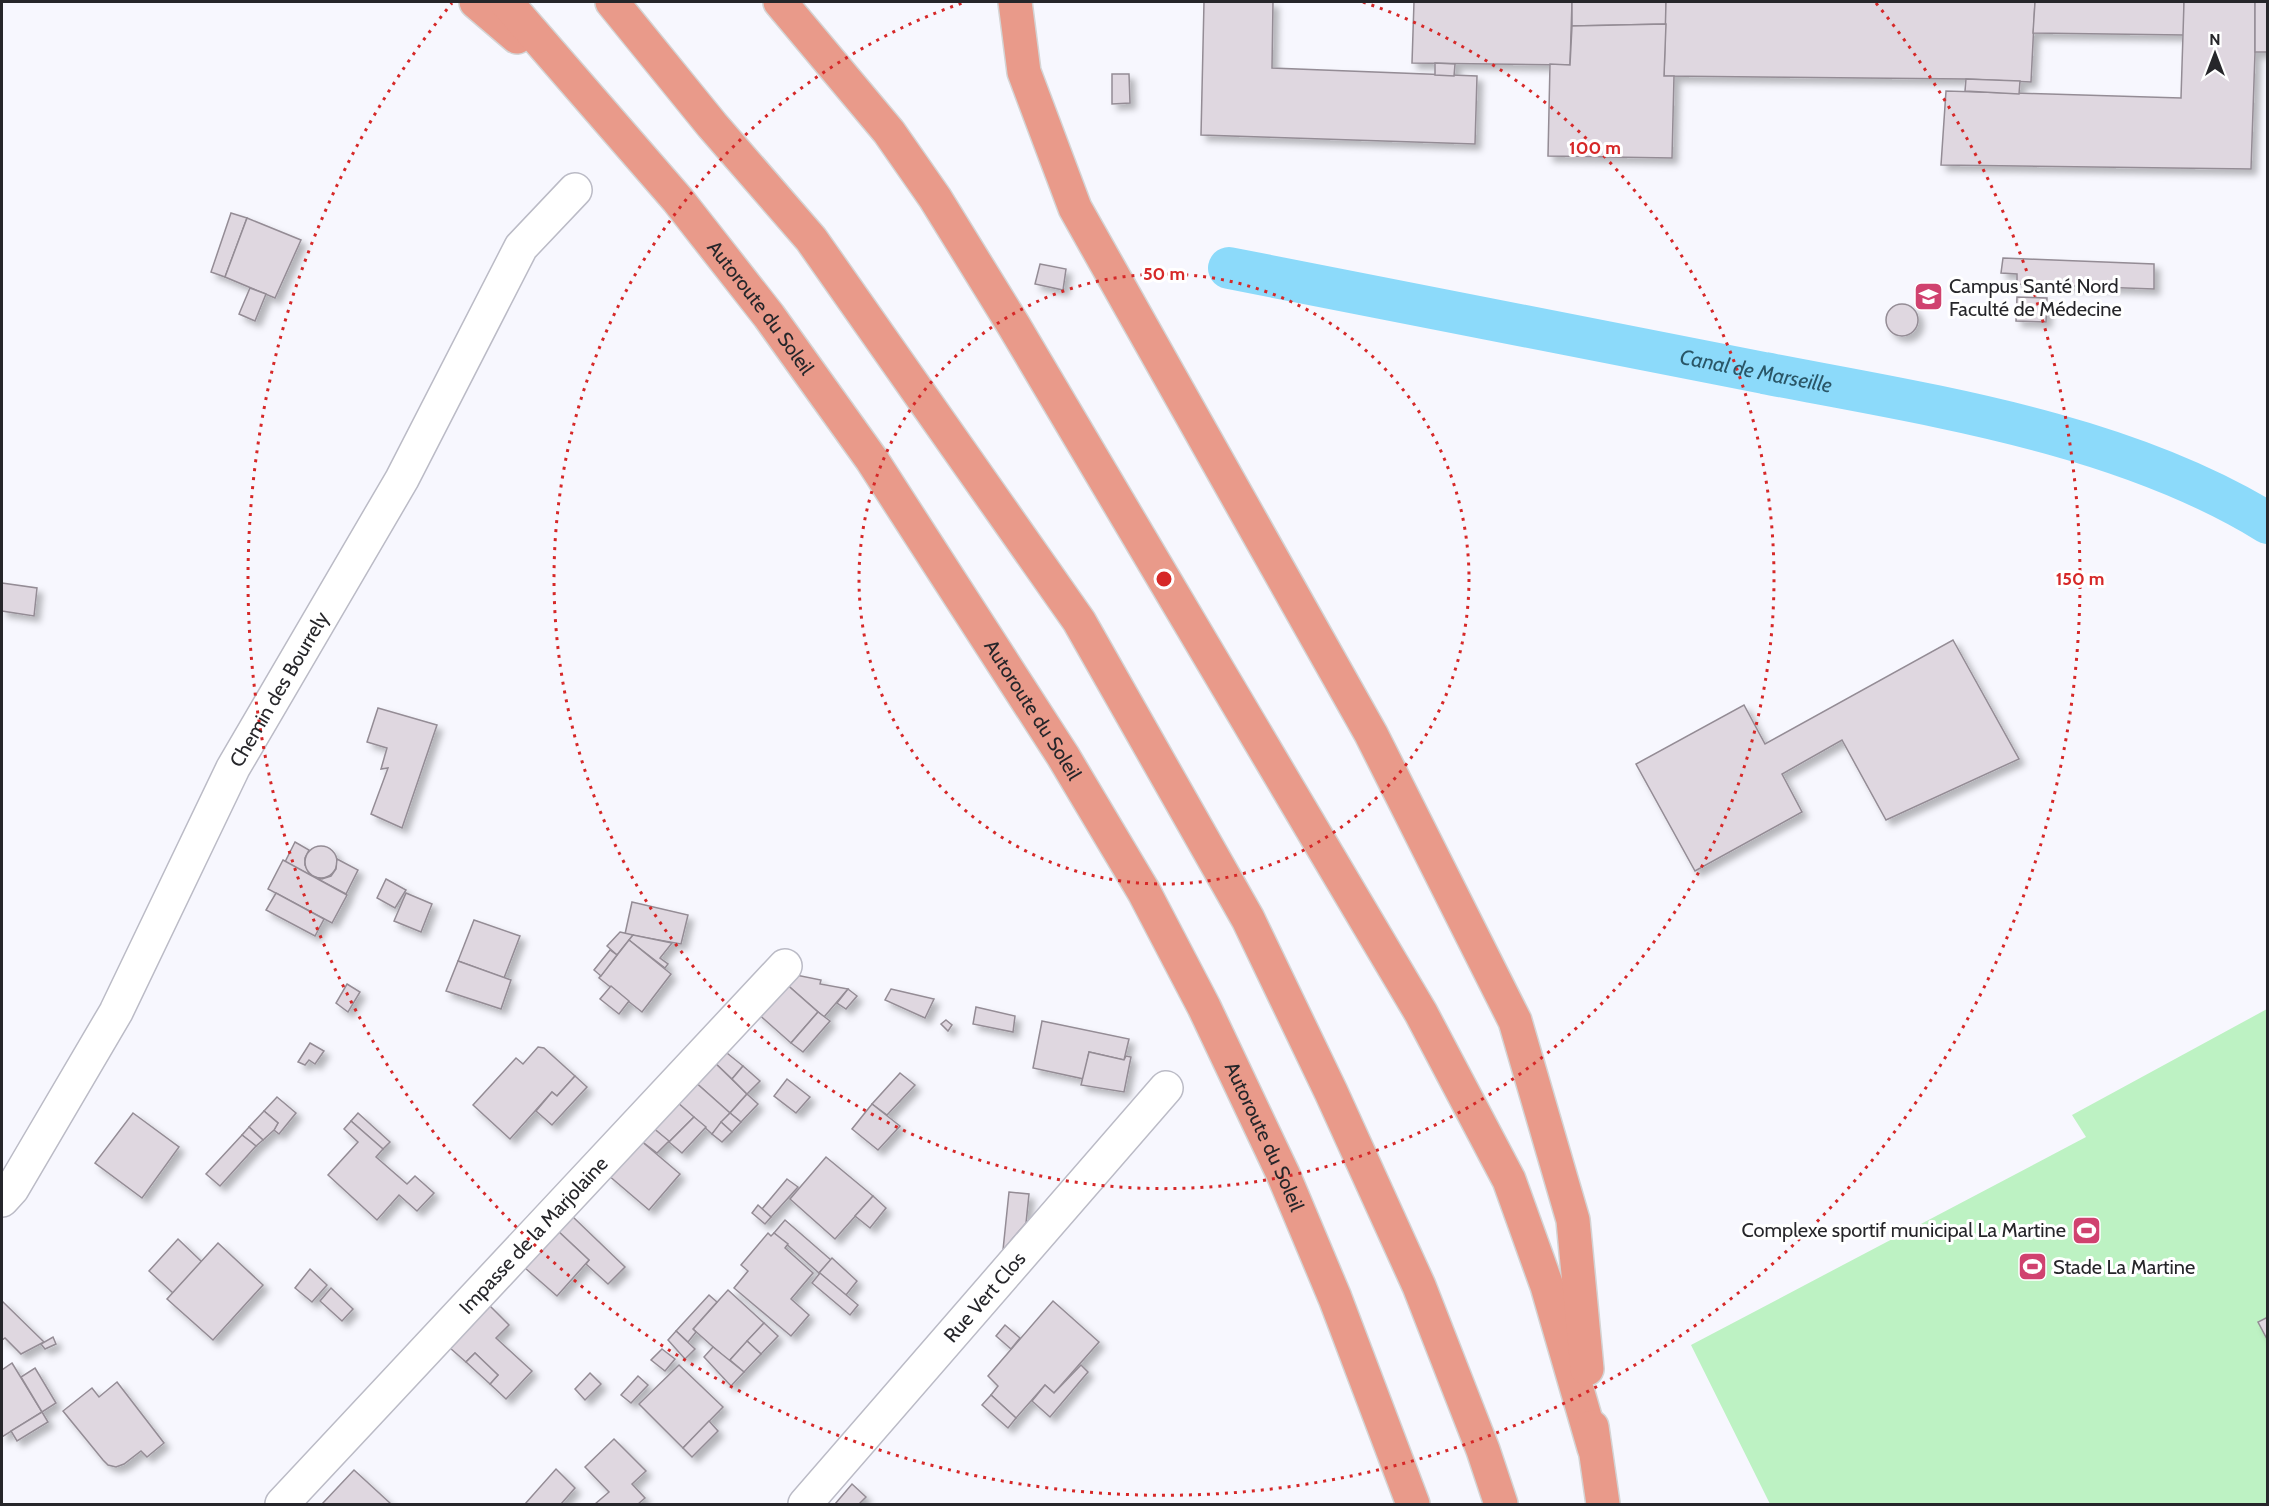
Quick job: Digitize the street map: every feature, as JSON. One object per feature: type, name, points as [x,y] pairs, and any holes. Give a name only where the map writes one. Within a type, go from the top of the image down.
[{"type":"highway","points":[[476,2],[594,103]]},
{"type":"highway","name":"Autoroute du Soleil","points":[[506,2],[678,201],[762,307],[872,460],[1063,756],[1144,892],[1204,1007],[1283,1174],[1335,1298],[1413,1504]]},
{"type":"highway","points":[[612,2],[712,125],[812,239],[909,382],[992,494],[1079,621],[1248,919],[1331,1092],[1419,1286],[1483,1450],[1501,1504]]},
{"type":"highway","points":[[780,2],[889,132],[935,198],[1014,326],[1421,1013],[1509,1180],[1550,1296],[1594,1448]]},
{"type":"highway","points":[[1015,2],[1024,72],[1075,208],[1371,734],[1515,1021],[1573,1220],[1594,1448],[1603,1504]]},
{"type":"street","name":"Chemin des Bourrely","points":[[2,1200],[12,1189],[116,1012],[233,768],[402,478],[521,247],[576,190]]},
{"type":"street","name":"Impasse de la Marjolaine","points":[[282,1504],[785,966]]},
{"type":"street","name":"Rue Vert Clos","points":[[805,1504],[1166,1088]]},
{"type":"green space","name":"Stade La Martine","points":[[2267,1009],[2267,1504],[1770,1504],[1691,1345],[2086,1137],[2072,1115]]},
{"type":"building","points":[[1204,2],[1273,2],[1272,68],[1477,76],[1475,144],[1201,135]]},
{"type":"building","points":[[1414,2],[1572,2],[1570,65],[1412,63]]},
{"type":"building","points":[[1572,2],[1666,2],[1666,24],[1572,26]]},
{"type":"building","points":[[1666,2],[2035,2],[2031,82],[1966,79],[1664,76]]},
{"type":"building","points":[[2035,2],[2184,2],[2184,35],[2033,33]]},
{"type":"building","points":[[2184,2],[2255,2],[2251,169],[1941,165],[1946,91],[2181,98]]},
{"type":"building","points":[[2255,2],[2268,2],[2268,52],[2255,52]]},
{"type":"building","points":[[1666,24],[1664,76],[1674,76],[1672,158],[1548,156],[1550,64],[1570,65],[1572,26]]},
{"type":"building","points":[[1435,63],[1455,64],[1454,76],[1435,75]]},
{"type":"building","points":[[1112,74],[1129,74],[1130,103],[1112,104]]},
{"type":"building","points":[[1966,79],[2020,81],[2019,94],[1965,91]]},
{"type":"building","points":[[231,213],[247,218],[225,277],[211,272]]},
{"type":"building","points":[[247,218],[301,240],[275,298],[225,277]]},
{"type":"building","points":[[2003,258],[2154,264],[2154,289],[2017,284],[2017,274],[2001,273]]},
{"type":"building","points":[[1040,264],[1066,269],[1063,290],[1035,284]]},
{"type":"building","points":[[250,288],[266,294],[255,321],[239,314]]},
{"type":"building","points":[[2017,297],[2047,298],[2046,322],[2016,321]]},
{"type":"building","points":[[1902,304],[1913,309],[1918,320],[1913,331],[1902,336],[1891,331],[1886,320],[1891,309]]},
{"type":"building","points":[[2,583],[37,588],[34,616],[2,611]]},
{"type":"building","points":[[1953,640],[2019,759],[1886,820],[1842,740],[1782,774],[1802,812],[1695,871],[1636,764],[1744,705],[1765,744]]},
{"type":"building","points":[[378,708],[437,725],[402,828],[371,814],[388,768],[381,769],[387,748],[367,742]]},
{"type":"building","points":[[295,842],[309,850],[305,858],[305,865],[310,875],[285,862]]},
{"type":"building","points":[[321,846],[332,851],[337,862],[332,873],[321,878],[310,873],[305,862],[310,851]]},
{"type":"building","points":[[337,859],[358,870],[346,894],[314,877],[322,879],[331,876],[336,869]]},
{"type":"building","points":[[283,860],[347,895],[332,923],[268,889]]},
{"type":"building","points":[[386,879],[406,890],[395,908],[377,898]]},
{"type":"building","points":[[276,893],[324,919],[315,936],[266,910]]},
{"type":"building","points":[[406,893],[432,904],[421,932],[394,921]]},
{"type":"building","points":[[632,902],[688,915],[681,944],[625,934]]},
{"type":"building","points":[[474,920],[520,936],[504,978],[458,961]]},
{"type":"building","points":[[620,932],[633,935],[617,955],[607,946]]},
{"type":"building","points":[[633,935],[672,943],[660,958],[668,964],[665,968],[629,940]]},
{"type":"building","points":[[629,940],[671,974],[642,1012],[599,978]]},
{"type":"building","points":[[610,950],[617,955],[601,976],[594,970]]},
{"type":"building","points":[[458,961],[511,980],[501,1009],[446,991]]},
{"type":"building","points":[[791,974],[821,980],[820,984],[848,989],[824,1017],[784,982]]},
{"type":"building","points":[[784,982],[818,1012],[791,1043],[756,1012]]},
{"type":"building","points":[[347,984],[360,992],[348,1012],[336,1003]]},
{"type":"building","points":[[611,986],[629,1001],[619,1014],[600,999]]},
{"type":"building","points":[[848,989],[857,996],[846,1009],[837,1003]]},
{"type":"building","points":[[891,989],[934,999],[925,1018],[885,1000]]},
{"type":"building","points":[[976,1007],[1015,1016],[1013,1032],[973,1024]]},
{"type":"building","points":[[818,1012],[830,1021],[803,1052],[791,1043]]},
{"type":"building","points":[[946,1020],[952,1025],[948,1031],[941,1024]]},
{"type":"building","points":[[1042,1021],[1129,1039],[1124,1060],[1089,1052],[1084,1079],[1033,1068]]},
{"type":"building","points":[[310,1043],[324,1051],[315,1064],[309,1060],[305,1065],[298,1062]]},
{"type":"building","points":[[538,1047],[544,1048],[575,1076],[557,1096],[552,1092],[510,1139],[473,1105],[516,1058],[523,1064]]},
{"type":"building","points":[[722,1049],[743,1066],[732,1079],[713,1061]]},
{"type":"building","points":[[1089,1052],[1124,1060],[1126,1056],[1131,1057],[1124,1092],[1081,1085]]},
{"type":"building","points":[[713,1061],[747,1094],[730,1113],[694,1081]]},
{"type":"building","points":[[743,1066],[760,1081],[747,1094],[732,1079]]},
{"type":"building","points":[[900,1073],[915,1085],[887,1115],[872,1104]]},
{"type":"building","points":[[575,1076],[587,1087],[552,1125],[536,1111],[552,1092],[557,1096]]},
{"type":"building","points":[[787,1079],[810,1097],[796,1113],[774,1096]]},
{"type":"building","points":[[694,1081],[730,1113],[712,1134],[677,1102]]},
{"type":"building","points":[[747,1094],[758,1104],[741,1122],[730,1113]]},
{"type":"building","points":[[277,1097],[296,1113],[279,1134],[274,1130],[278,1123],[264,1111]]},
{"type":"building","points":[[677,1102],[694,1117],[669,1142],[652,1127]]},
{"type":"building","points":[[872,1104],[900,1126],[878,1150],[852,1129]]},
{"type":"building","points":[[264,1111],[278,1123],[263,1140],[249,1127]]},
{"type":"building","points":[[133,1113],[179,1147],[142,1198],[95,1163]]},
{"type":"building","points":[[358,1113],[390,1142],[383,1149],[351,1121]]},
{"type":"building","points":[[730,1113],[741,1122],[732,1132],[721,1122]]},
{"type":"building","points":[[694,1117],[706,1127],[682,1153],[669,1142]]},
{"type":"building","points":[[351,1121],[383,1149],[376,1157],[407,1184],[415,1176],[434,1193],[417,1211],[399,1195],[377,1220],[328,1175],[358,1142],[344,1129]]},
{"type":"building","points":[[721,1122],[732,1132],[722,1142],[712,1134]]},
{"type":"building","points":[[249,1127],[263,1140],[256,1146],[242,1135]]},
{"type":"building","points":[[652,1127],[669,1141],[657,1153],[640,1140]]},
{"type":"building","points":[[242,1135],[256,1146],[220,1186],[206,1174]]},
{"type":"building","points":[[640,1140],[680,1174],[649,1210],[608,1175]]},
{"type":"building","points":[[826,1157],[873,1196],[835,1239],[790,1199]]},
{"type":"building","points":[[787,1179],[798,1187],[771,1217],[762,1209]]},
{"type":"building","points":[[1009,1192],[1029,1194],[1026,1223],[1003,1250]]},
{"type":"building","points":[[873,1196],[886,1208],[870,1228],[855,1216]]},
{"type":"building","points":[[758,1205],[771,1217],[765,1224],[752,1213]]},
{"type":"building","points":[[572,1216],[625,1267],[608,1284],[586,1264],[589,1260],[558,1231]]},
{"type":"building","points":[[785,1220],[831,1260],[819,1273],[774,1233]]},
{"type":"building","points":[[558,1231],[589,1260],[557,1296],[525,1268]]},
{"type":"building","points":[[768,1233],[771,1236],[774,1233],[788,1244],[785,1248],[813,1273],[791,1299],[809,1315],[791,1336],[734,1288],[748,1271],[741,1265]]},
{"type":"building","points":[[178,1239],[202,1262],[173,1293],[149,1271]]},
{"type":"building","points":[[218,1243],[263,1285],[213,1340],[167,1299]]},
{"type":"building","points":[[832,1258],[857,1281],[846,1295],[819,1273]]},
{"type":"building","points":[[310,1269],[327,1285],[312,1302],[295,1288]]},
{"type":"building","points":[[820,1273],[858,1305],[850,1315],[812,1283]]},
{"type":"building","points":[[331,1288],[353,1309],[342,1321],[320,1301]]},
{"type":"building","points":[[728,1290],[764,1323],[729,1361],[693,1329]]},
{"type":"building","points":[[709,1295],[717,1302],[693,1329],[696,1332],[688,1342],[676,1331]]},
{"type":"building","points":[[2,1301],[44,1342],[21,1354],[5,1338],[2,1340]]},
{"type":"building","points":[[1053,1301],[1099,1342],[1054,1393],[1045,1385],[1016,1418],[991,1395],[998,1386],[988,1376]]},
{"type":"building","points":[[489,1305],[509,1325],[496,1338],[532,1371],[506,1399],[490,1384],[498,1375],[475,1353],[466,1362],[450,1348]]},
{"type":"building","points":[[2268,1317],[2268,1341],[2258,1322]]},
{"type":"building","points":[[764,1323],[778,1336],[761,1354],[747,1341]]},
{"type":"building","points":[[1005,1325],[1020,1338],[1011,1349],[996,1336]]},
{"type":"building","points":[[676,1331],[695,1349],[685,1359],[668,1340]]},
{"type":"building","points":[[53,1337],[56,1344],[45,1349],[41,1344]]},
{"type":"building","points":[[747,1341],[761,1354],[744,1372],[730,1360]]},
{"type":"building","points":[[713,1347],[744,1372],[731,1386],[704,1357]]},
{"type":"building","points":[[662,1349],[675,1359],[665,1371],[651,1360]]},
{"type":"building","points":[[475,1353],[498,1375],[490,1384],[466,1362]]},
{"type":"building","points":[[12,1363],[42,1412],[2,1437],[2,1370]]},
{"type":"building","points":[[679,1365],[723,1407],[683,1448],[639,1404]]},
{"type":"building","points":[[1081,1365],[1088,1372],[1050,1417],[1032,1401],[1045,1385],[1054,1393]]},
{"type":"building","points":[[35,1368],[56,1403],[42,1412],[21,1377]]},
{"type":"building","points":[[590,1373],[601,1384],[585,1400],[575,1389]]},
{"type":"building","points":[[638,1376],[648,1385],[631,1403],[621,1395]]},
{"type":"building","points":[[117,1382],[164,1443],[147,1457],[141,1451],[116,1467],[108,1465],[103,1460],[63,1411],[92,1388],[99,1397]]},
{"type":"building","points":[[991,1395],[1016,1418],[1008,1428],[982,1405]]},
{"type":"building","points":[[42,1412],[48,1422],[17,1441],[11,1431]]},
{"type":"building","points":[[709,1421],[718,1431],[692,1457],[683,1448]]},
{"type":"building","points":[[614,1439],[646,1471],[632,1484],[645,1498],[638,1504],[595,1504],[609,1492],[585,1467]]},
{"type":"building","points":[[556,1469],[575,1488],[561,1504],[525,1504]]},
{"type":"building","points":[[354,1470],[391,1504],[322,1504]]},
{"type":"building","points":[[852,1484],[866,1497],[859,1504],[835,1504]]},
{"type":"waterway","name":"Canal de Marseille","points":[[1229,268],[1892,397],[2024,426],[2088,444],[2151,466],[2211,492],[2268,523]]},
{"type":"place","name":"Campus Santé Nord Faculté de Médecine","points":[[1928,297]]},
{"type":"place","name":"Complexe sportif municipal La Martine","points":[[2087,1230]]},
{"type":"place","name":"Stade La Martine","points":[[2032,1267]]}]
